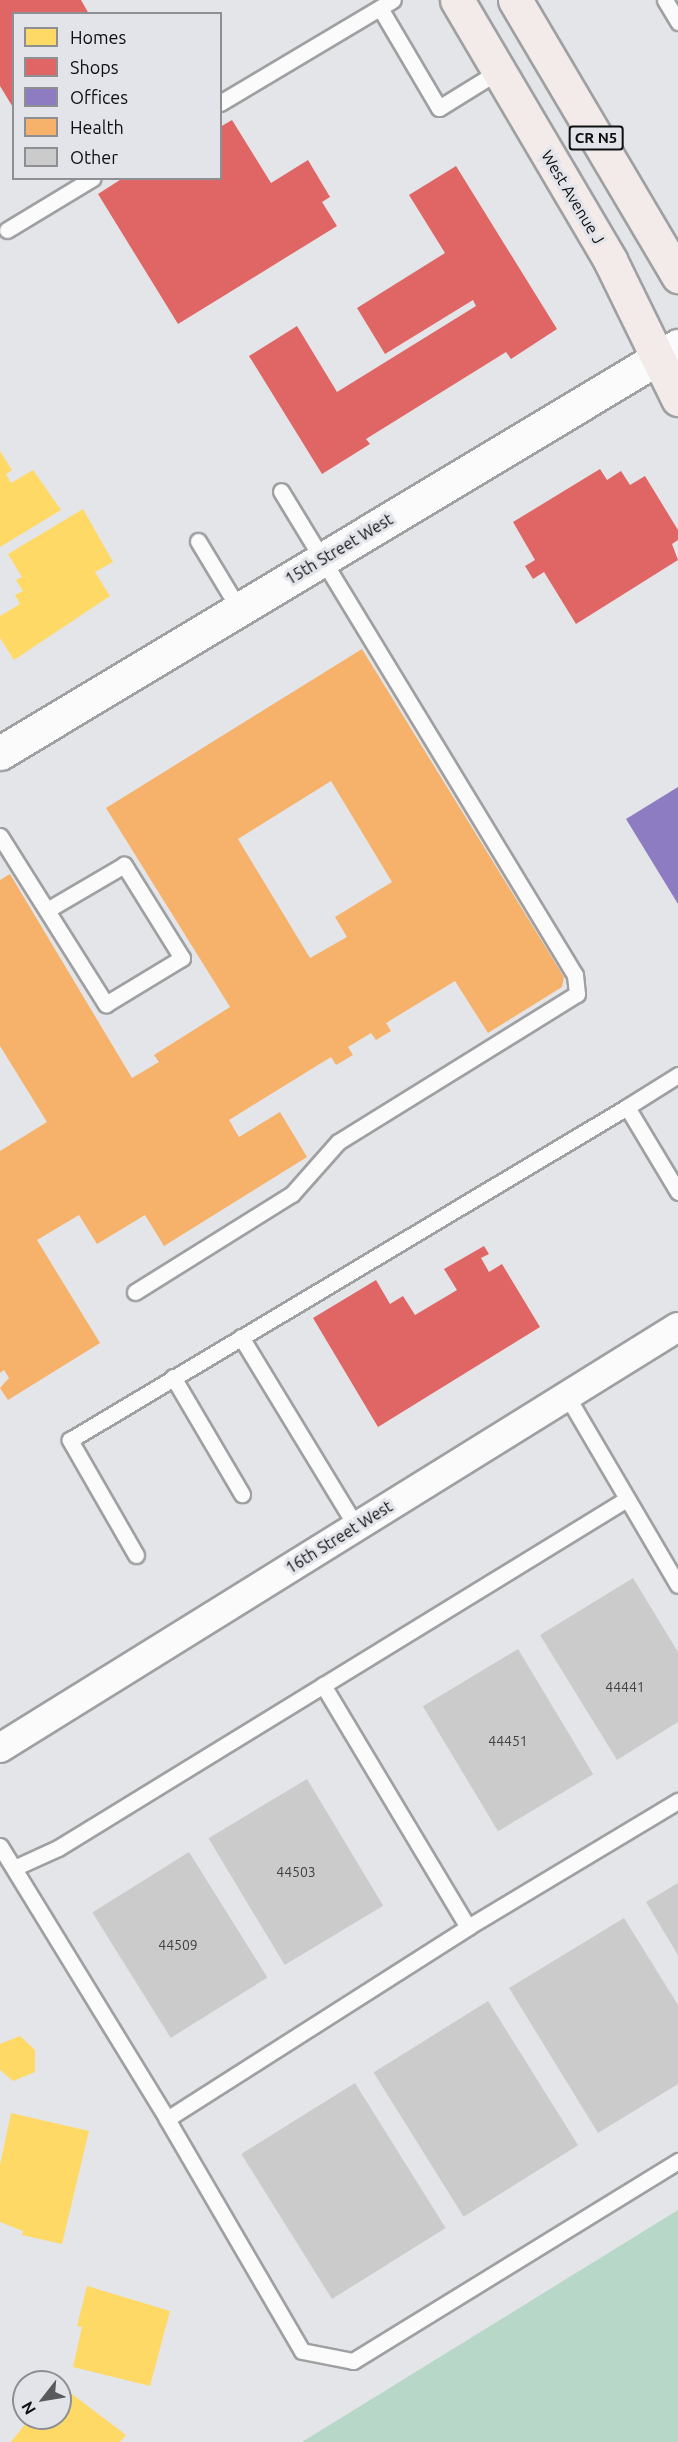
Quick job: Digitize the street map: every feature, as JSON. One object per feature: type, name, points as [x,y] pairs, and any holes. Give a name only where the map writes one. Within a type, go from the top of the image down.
[{"type":"main road","name":"West Avenue J","points":[[457,0],[610,260],[668,353],[678,399]]},
{"type":"main road","name":"CR N5","points":[[514,0],[678,276]]},
{"type":"street","name":"15th Street West","points":[[0,753],[322,558],[668,353]]},
{"type":"street","name":"16th Street West","points":[[0,1748],[678,1327]]},
{"type":"lane","points":[[222,102],[393,0]]},
{"type":"lane","points":[[665,0],[678,22]]},
{"type":"lane","points":[[380,8],[439,108],[499,71]]},
{"type":"lane","points":[[7,230],[90,180]]},
{"type":"lane","points":[[135,1292],[292,1194],[338,1142],[577,994],[575,975],[281,491]]},
{"type":"lane","points":[[198,541],[238,609]]},
{"type":"lane","points":[[0,836],[106,1004],[182,958],[124,865],[47,910]]},
{"type":"lane","points":[[136,1555],[70,1440],[678,1075]]},
{"type":"lane","points":[[627,1107],[678,1192]]},
{"type":"lane","points":[[241,1337],[356,1526]]},
{"type":"lane","points":[[173,1377],[242,1494]]},
{"type":"lane","points":[[567,1396],[625,1500],[678,1585]]},
{"type":"lane","points":[[14,1868],[58,1848],[625,1500]]},
{"type":"lane","points":[[323,1685],[468,1927]]},
{"type":"lane","points":[[167,2119],[468,1927],[678,1801]]},
{"type":"lane","points":[[0,1846],[167,2119],[302,2350],[353,2361],[678,2162]]},
{"type":"green space","points":[[678,2210],[678,2442],[302,2442]]},
{"type":"building: Homes","points":[[0,451],[12,470],[6,474],[11,483],[33,470],[61,510],[0,547]]},
{"type":"building: Homes","points":[[83,509],[113,562],[95,572],[110,596],[14,660],[0,638],[0,616],[20,604],[15,595],[23,591],[16,580],[22,577],[8,554]]},
{"type":"building: Homes","points":[[20,2036],[35,2050],[35,2072],[13,2081],[0,2070],[0,2044]]},
{"type":"building: Homes","points":[[11,2113],[89,2131],[62,2244],[22,2235],[23,2231],[0,2222],[0,2165]]},
{"type":"building: Homes","points":[[87,2286],[170,2311],[150,2386],[73,2367],[82,2327],[77,2326]]},
{"type":"building: Homes","points":[[72,2394],[126,2435],[120,2442],[11,2442],[20,2430],[72,2430]]},
{"type":"building: Shops","points":[[0,0],[81,0],[88,12],[12,12],[12,106],[0,86]]},
{"type":"building: Shops","points":[[232,120],[271,183],[308,160],[330,197],[322,202],[337,226],[178,324],[98,194],[120,180],[222,180],[222,126]]},
{"type":"building: Shops","points":[[456,166],[557,329],[511,359],[506,352],[366,439],[370,444],[322,474],[249,356],[297,326],[337,392],[476,306],[473,300],[385,354],[357,308],[445,253],[409,195]]},
{"type":"building: Shops","points":[[600,469],[607,480],[621,471],[630,485],[645,476],[678,530],[678,540],[672,544],[678,560],[576,624],[544,572],[533,579],[525,566],[535,560],[513,522]]},
{"type":"building: Shops","points":[[484,1246],[489,1254],[481,1258],[489,1272],[502,1264],[540,1327],[378,1427],[313,1318],[376,1280],[390,1304],[403,1296],[415,1315],[457,1290],[444,1269]]},
{"type":"building: Offices","points":[[678,787],[678,904],[626,819]]},
{"type":"building: Health","points":[[362,649],[564,977],[562,987],[488,1033],[455,981],[386,1023],[391,1031],[376,1040],[371,1033],[348,1047],[353,1055],[336,1065],[331,1057],[229,1120],[239,1137],[280,1112],[307,1157],[164,1246],[145,1215],[97,1244],[79,1215],[37,1240],[100,1343],[8,1400],[0,1388],[9,1378],[4,1370],[0,1373],[0,1151],[47,1122],[0,1046],[0,880],[10,874],[132,1078],[159,1062],[154,1055],[230,1007],[106,808]],"holes":[[[331,781],[392,882],[335,917],[347,937],[310,958],[238,839]]]},
{"type":"building: Other","points":[[633,1578],[678,1652],[678,1722],[617,1760],[540,1635]]},
{"type":"building: Other","points":[[518,1649],[593,1774],[498,1831],[423,1706]]},
{"type":"building: Other","points":[[307,1779],[383,1906],[285,1965],[208,1838]]},
{"type":"building: Other","points":[[189,1852],[267,1978],[171,2038],[92,1912]]},
{"type":"building: Other","points":[[678,1883],[678,1955],[646,1902]]},
{"type":"building: Other","points":[[624,1918],[678,2005],[678,2084],[598,2133],[509,1988]]},
{"type":"building: Other","points":[[488,2001],[578,2145],[464,2217],[374,2073]]},
{"type":"building: Other","points":[[355,2083],[446,2228],[332,2299],[241,2154]]}]
